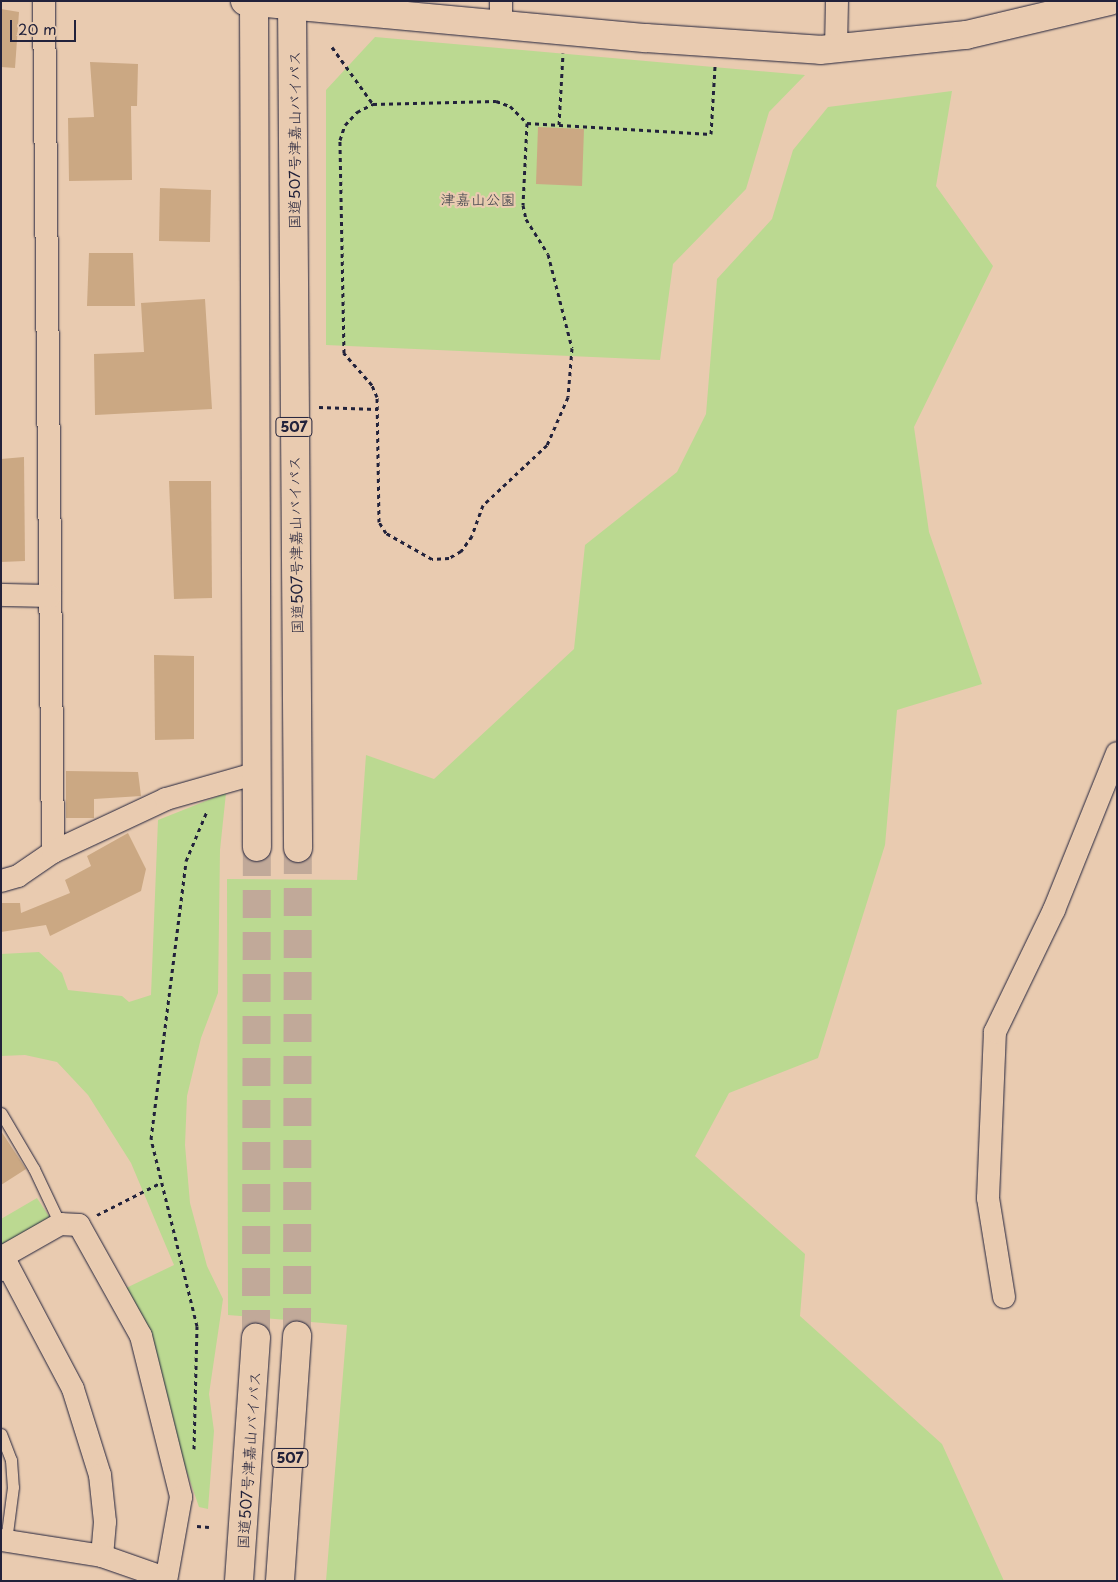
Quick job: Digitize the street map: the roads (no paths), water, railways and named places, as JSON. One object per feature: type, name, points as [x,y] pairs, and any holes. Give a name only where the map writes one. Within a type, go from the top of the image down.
[{"type":"main road","points":[[245,1],[501,13],[646,38],[836,48],[966,36],[1110,1]]},
{"type":"main road","name":"507","points":[[254,2],[257,847]]},
{"type":"main road","name":"国道507号津嘉山バイパス","points":[[292,4],[298,848]]},
{"type":"main road","name":"507","points":[[280,1581],[297,1336]]},
{"type":"main road","name":"国道507号津嘉山バイパス","points":[[239,1581],[256,1338]]},
{"type":"street","points":[[44,1],[53,852]]},
{"type":"street","points":[[836,48],[837,1]]},
{"type":"street","points":[[1,596],[50,596]]},
{"type":"street","points":[[1004,1297],[988,1198],[995,1032],[1054,910],[1117,753]]},
{"type":"street","points":[[1,880],[18,876],[53,852],[166,799],[257,773]]},
{"type":"street","points":[[3,1540],[102,1556],[166,1579],[181,1498],[171,1447],[141,1336],[69,1224],[3,1262],[73,1389],[100,1474],[105,1522],[102,1556]]},
{"type":"lane","points":[[1,1113],[69,1224]]},
{"type":"lane","points":[[1,1434],[11,1460],[13,1487],[3,1540]]},
{"type":"tunnel","points":[[256,1338],[257,847]]},
{"type":"tunnel","points":[[297,1336],[298,848]]},
{"type":"park label","name":"津嘉山公園","points":[[478,199]]}]
